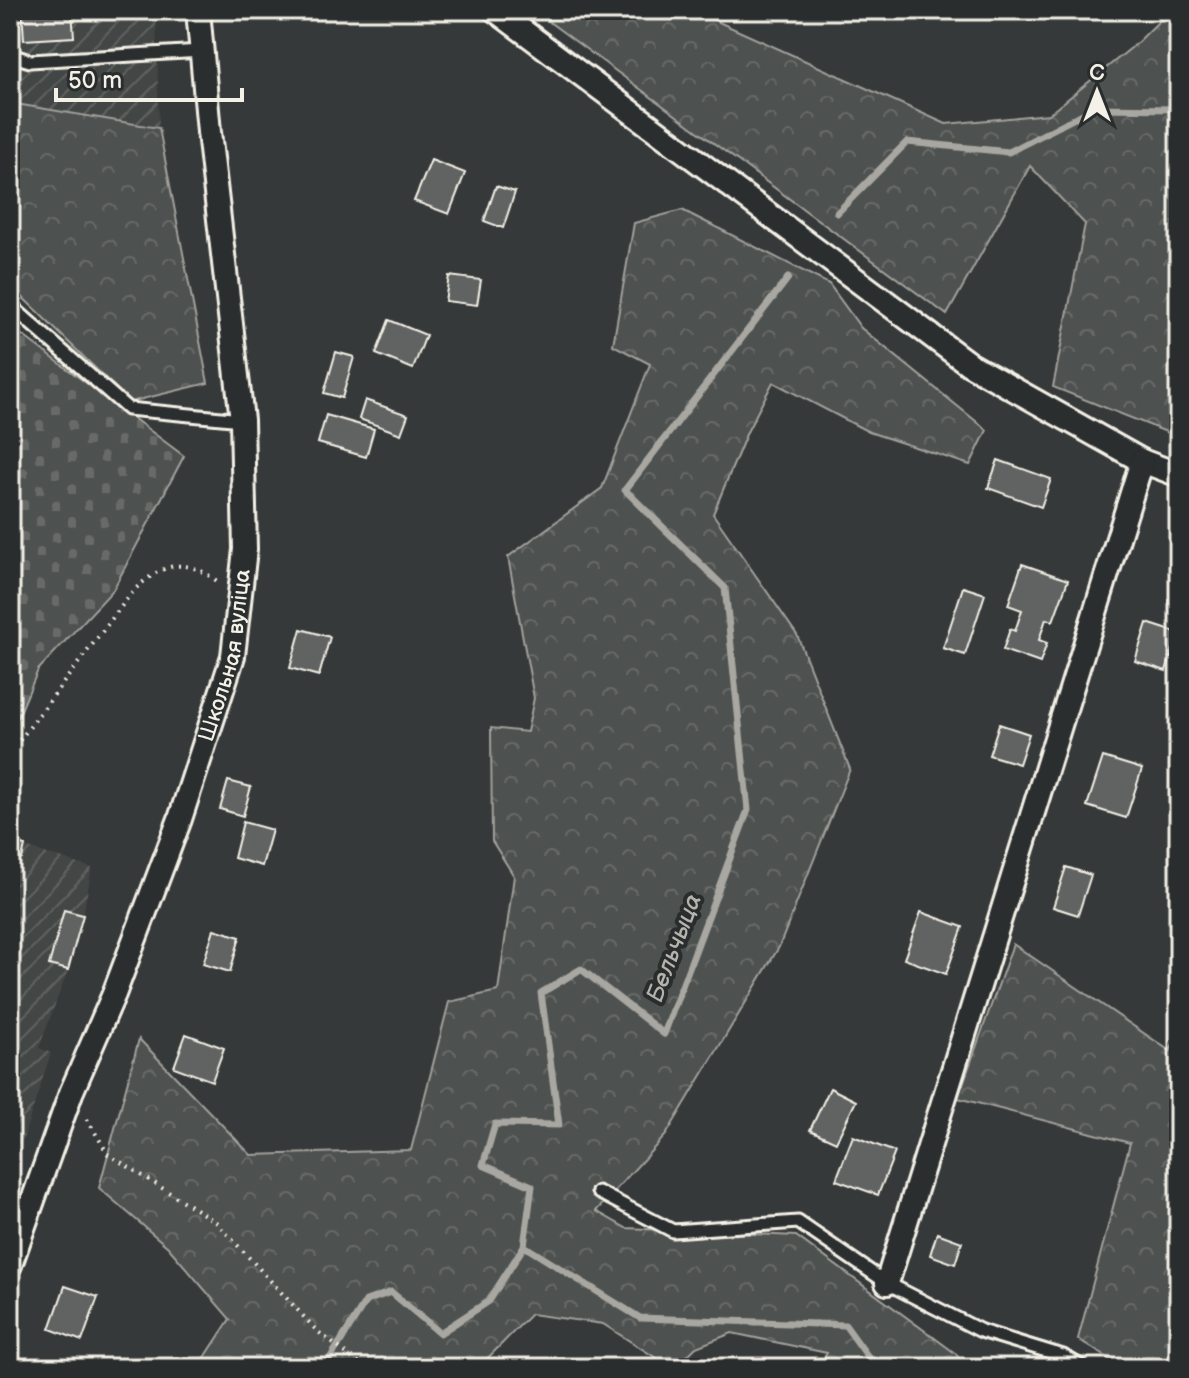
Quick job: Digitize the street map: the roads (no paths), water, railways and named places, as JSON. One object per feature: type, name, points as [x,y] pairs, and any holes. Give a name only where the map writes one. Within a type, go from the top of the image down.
[{"type":"street","name":"Школьная вуліца","points":[[10,1265],[71,1093],[114,994],[180,819],[233,656],[245,549],[242,420],[198,10]]},
{"type":"street","points":[[495,10],[969,364],[1142,461],[1179,475]]},
{"type":"street","points":[[887,1283],[1142,461]]},
{"type":"lane","points":[[10,55],[30,61],[203,51]]},
{"type":"lane","points":[[10,305],[128,409],[242,420]]},
{"type":"lane","points":[[598,1192],[673,1231],[798,1222],[887,1283],[981,1331],[1063,1356],[1084,1368]]},
{"type":"waterway","name":"Бельчыца","points":[[837,213],[907,142],[1009,152],[1094,108],[1179,109]]},
{"type":"waterway","name":"Бельчыца","points":[[324,1368],[366,1301],[391,1292],[440,1333],[489,1301],[524,1246],[532,1186],[483,1165],[495,1124],[559,1125],[541,993],[581,969],[664,1034],[748,810],[725,588],[625,490],[788,278]]},
{"type":"waterway","points":[[524,1246],[640,1318],[845,1325],[876,1368]]}]
